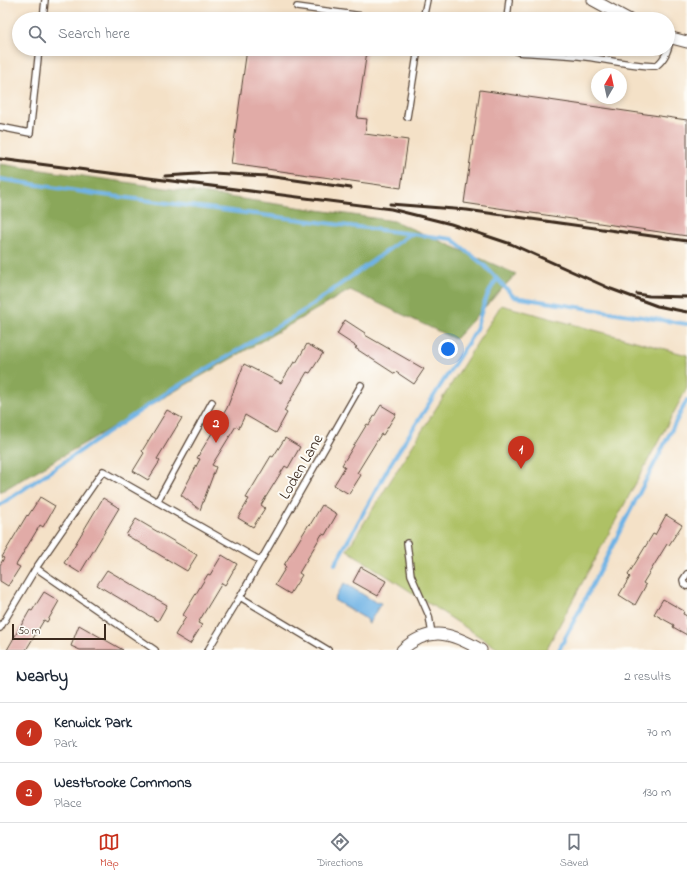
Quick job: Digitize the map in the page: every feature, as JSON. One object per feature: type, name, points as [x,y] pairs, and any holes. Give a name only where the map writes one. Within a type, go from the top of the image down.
[{"type":"street","points":[[593,0],[604,3],[618,12]]},
{"type":"street","points":[[675,38],[687,42]]},
{"type":"street","points":[[402,650],[413,641],[425,635],[432,634],[449,635],[463,640],[481,650]]},
{"type":"lane","points":[[44,12],[45,0]]},
{"type":"lane","points":[[424,12],[427,0]]},
{"type":"lane","points":[[508,12],[509,0]]},
{"type":"lane","points":[[297,7],[333,12]]},
{"type":"lane","points":[[0,127],[30,133],[38,56]]},
{"type":"lane","points":[[407,117],[417,56]]},
{"type":"lane","points":[[579,56],[625,64],[656,66],[666,56]]},
{"type":"lane","name":"Loden Lane","points":[[208,650],[261,561],[361,385]]},
{"type":"lane","points":[[157,502],[212,402]]},
{"type":"lane","points":[[0,628],[36,568],[103,471],[261,561]]},
{"type":"lane","points":[[408,544],[411,575],[429,616],[432,634]]},
{"type":"lane","points":[[36,568],[154,650]]},
{"type":"lane","points":[[687,574],[683,580],[684,584],[687,586]]},
{"type":"lane","points":[[240,597],[328,650]]},
{"type":"green space","points":[[0,164],[394,221],[516,274],[455,339],[350,290],[0,492]]},
{"type":"green space","points":[[501,305],[687,355],[687,388],[546,650],[500,650],[347,550]]},
{"type":"water","points":[[344,583],[377,603],[381,603],[369,623],[367,622],[368,620],[334,600]]},
{"type":"building","points":[[246,56],[366,56],[357,118],[367,119],[365,134],[408,140],[401,188],[231,164]]},
{"type":"building","points":[[480,90],[687,120],[687,236],[464,203]]},
{"type":"building","points":[[345,320],[365,333],[365,335],[424,369],[414,384],[396,372],[395,374],[355,348],[357,347],[337,334]]},
{"type":"building","points":[[307,344],[323,353],[310,373],[307,372],[284,411],[287,413],[276,433],[245,415],[239,428],[236,426],[212,465],[216,467],[200,510],[181,495],[200,459],[197,458],[227,408],[244,364],[281,383],[294,362],[296,363]]},
{"type":"building","points":[[381,405],[396,414],[383,435],[381,434],[357,473],[361,475],[349,494],[334,485],[345,467],[342,465],[367,424],[369,425]]},
{"type":"building","points":[[167,410],[182,418],[157,459],[160,461],[148,480],[133,471],[144,453],[142,451]]},
{"type":"building","points":[[285,438],[300,447],[288,468],[285,466],[261,505],[265,508],[253,527],[238,518],[249,499],[246,498],[271,456],[273,457]]},
{"type":"building","points":[[40,497],[55,506],[43,527],[40,525],[16,565],[20,567],[8,586],[0,581],[0,565],[4,558],[2,557],[27,515],[28,516]]},
{"type":"building","points":[[103,498],[119,508],[80,573],[64,563]]},
{"type":"building","points":[[322,505],[337,514],[325,535],[322,534],[299,573],[302,575],[290,594],[275,585],[286,567],[284,565]]},
{"type":"building","points":[[666,515],[682,525],[669,545],[667,544],[643,583],[646,585],[635,605],[619,595],[630,577],[628,575],[653,534],[655,535]]},
{"type":"building","points":[[136,519],[197,555],[187,571],[126,535]]},
{"type":"building","points":[[222,555],[237,564],[225,585],[222,583],[198,623],[202,625],[190,644],[175,635],[186,617],[183,615],[208,574],[210,575]]},
{"type":"building","points":[[361,567],[386,581],[378,596],[353,582]]},
{"type":"building","points":[[107,570],[167,605],[158,621],[97,585]]},
{"type":"building","points":[[44,592],[59,601],[47,622],[44,620],[26,650],[7,650],[30,610],[32,611]]},
{"type":"building","points":[[663,599],[684,611],[683,614],[687,616],[687,635],[673,627],[674,625],[654,614]]},
{"type":"building","points":[[79,625],[123,650],[80,650],[71,646]]},
{"type":"waterway","points":[[0,179],[96,194],[452,239],[485,266],[514,297],[687,324]]},
{"type":"waterway","points":[[0,505],[165,394],[305,310],[410,234]]},
{"type":"waterway","points":[[335,564],[391,463],[476,330],[487,297],[497,279]]},
{"type":"waterway","points":[[559,650],[687,400]]},
{"type":"railway","points":[[0,159],[391,209],[451,224],[511,244],[611,289],[657,306],[687,312]]},
{"type":"railway","points":[[165,176],[213,173],[267,176],[351,188]]},
{"type":"railway","points":[[390,204],[467,210],[687,241]]},
{"type":"railway","points":[[637,294],[649,296],[687,297]]},
{"type":"place","name":"Westbrooke Commons","points":[[216,443]]},
{"type":"place","name":"Kenwick Park","points":[[521,469]]}]
